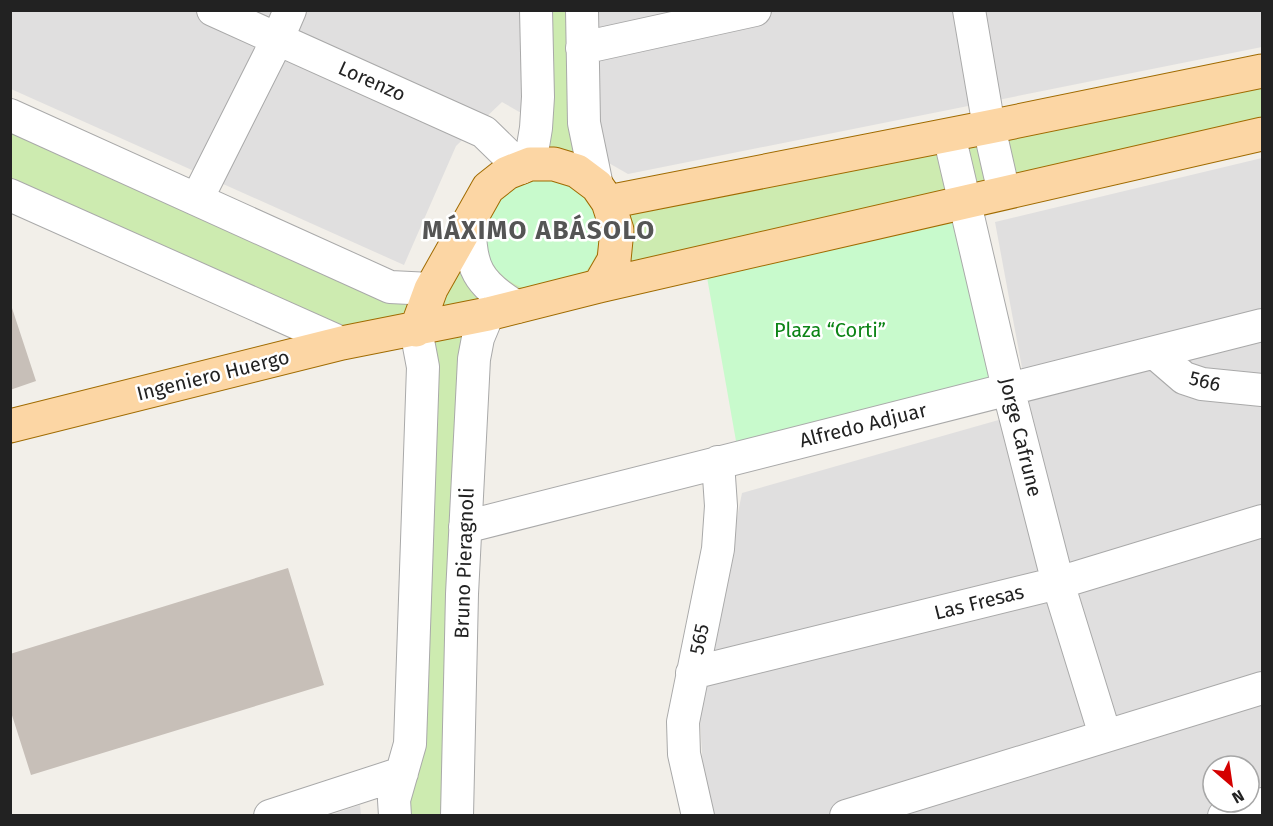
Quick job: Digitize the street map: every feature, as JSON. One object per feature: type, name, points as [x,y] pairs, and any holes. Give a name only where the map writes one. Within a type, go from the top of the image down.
[{"type":"main road","points":[[603,194],[949,135],[1263,71]]},
{"type":"main road","points":[[502,310],[1263,134]]},
{"type":"main road","points":[[416,330],[431,289],[488,188],[507,173],[525,166],[554,164],[578,171],[603,194],[617,230],[614,260],[599,286]]},
{"type":"main road","name":"Ingeniero Huergo","points":[[10,426],[342,343],[416,330],[502,310]]},
{"type":"street","name":"Lorenzo","points":[[213,10],[284,24],[484,132],[525,166]]},
{"type":"street","points":[[525,166],[536,128],[538,97],[536,10]]},
{"type":"street","points":[[582,10],[584,123],[603,194]]},
{"type":"street","points":[[582,48],[755,10]]},
{"type":"street","points":[[969,10],[989,127],[1004,193]]},
{"type":"street","points":[[197,199],[284,24]]},
{"type":"street","points":[[10,115],[390,287],[431,289]]},
{"type":"street","name":"Jorge Cafrune","points":[[949,135],[1008,388],[1058,583],[1105,735]]},
{"type":"street","points":[[10,195],[342,343]]},
{"type":"street","points":[[470,222],[469,249],[478,274],[494,294],[502,310]]},
{"type":"street","name":"Bruno Pieragnoli","points":[[457,816],[465,527],[474,359],[478,338],[502,310]]},
{"type":"street","name":"Alfredo Adjuar","points":[[465,527],[1263,325]]},
{"type":"street","points":[[395,816],[394,800],[410,744],[423,367],[416,330]]},
{"type":"street","name":"566","points":[[1155,353],[1184,378],[1202,384],[1263,390]]},
{"type":"street","name":"565","points":[[698,816],[684,754],[683,722],[718,549],[721,506],[718,462]]},
{"type":"street","name":"Las Fresas","points":[[692,673],[1058,583],[1263,521]]},
{"type":"street","points":[[846,816],[1263,688]]},
{"type":"street","points":[[270,816],[402,773]]},
{"type":"street","points":[[1224,816],[1263,804]]},
{"type":"shaded area","points":[[11,11],[1262,11],[1262,47],[628,174],[502,102],[456,146],[404,265],[11,89]]},
{"type":"shaded area","points":[[1262,158],[1262,815],[706,816],[699,705],[742,493],[1030,411],[995,222]]},
{"type":"shaded area","points":[[360,805],[361,815],[330,815]]},
{"type":"green space","points":[[536,11],[582,11],[609,202],[1262,71],[1262,134],[488,314],[457,815],[395,815],[416,330],[342,343],[11,195],[11,115],[431,289],[530,164]]},
{"type":"green space","points":[[542,175],[564,179],[583,192],[596,211],[600,233],[596,255],[583,274],[564,287],[542,291],[520,287],[501,274],[488,255],[484,233],[488,211],[501,192],[520,179]]},
{"type":"green space","name":"Plaza “Corti”","points":[[966,207],[993,376],[983,386],[748,442],[736,441],[705,266]]},
{"type":"building","points":[[10,306],[36,381],[10,390]]},
{"type":"building","points":[[288,568],[324,685],[31,775],[10,709],[10,654]]},
{"type":"district","name":"MÁXIMO ABÁSOLO","points":[[539,230]]}]
